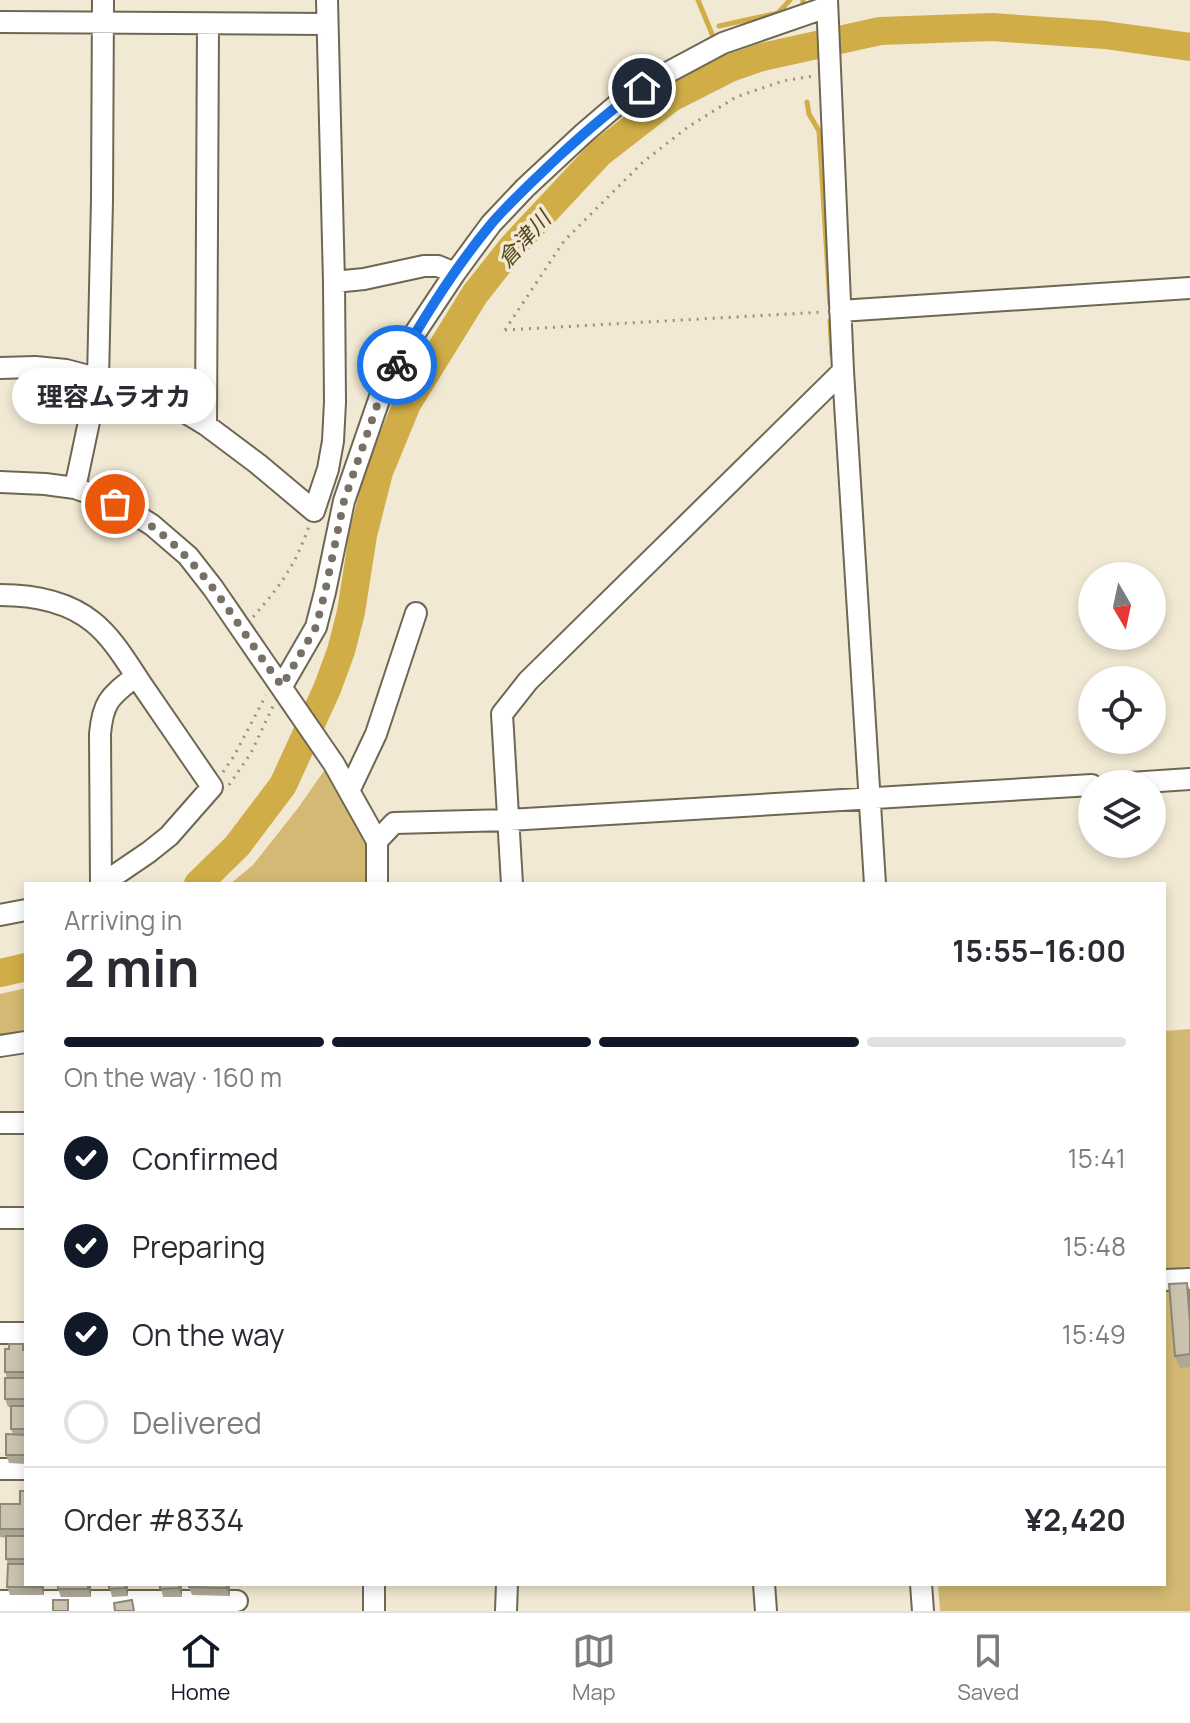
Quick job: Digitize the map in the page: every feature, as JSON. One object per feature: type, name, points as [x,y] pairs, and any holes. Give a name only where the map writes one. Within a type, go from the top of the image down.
[{"type":"street","points":[[75,488],[98,379],[103,0]]},
{"type":"street","points":[[0,368],[66,370],[134,388],[173,405],[258,464],[314,511],[328,469],[335,402],[327,0]]},
{"type":"street","points":[[282,687],[316,627],[344,501],[382,391],[413,336],[491,224],[525,188],[619,103],[723,43],[828,8],[843,371],[875,882]]},
{"type":"street","points":[[0,22],[327,24]]},
{"type":"street","points":[[206,425],[208,24]]},
{"type":"street","points":[[334,282],[424,266],[438,266],[455,273]]},
{"type":"street","points":[[840,311],[1190,288]]},
{"type":"street","points":[[512,882],[502,714],[528,681],[843,371]]},
{"type":"street","points":[[0,482],[75,488],[106,500],[133,513],[188,556],[334,764],[377,841],[377,882]]},
{"type":"street","points":[[0,595],[20,595],[61,604],[93,622],[108,637],[212,787],[169,836],[104,882]]},
{"type":"street","points":[[349,791],[376,734],[416,613]]},
{"type":"street","points":[[101,882],[101,719],[105,705],[114,693],[136,676]]},
{"type":"street","points":[[1166,781],[1190,779]]},
{"type":"street","points":[[377,841],[394,823],[509,820],[1078,786]]},
{"type":"street","points":[[0,915],[24,910]]},
{"type":"street","points":[[0,1046],[24,1042]]},
{"type":"street","points":[[0,1123],[24,1123]]},
{"type":"street","points":[[0,1218],[24,1218]]},
{"type":"street","points":[[1166,1280],[1190,1279]]},
{"type":"street","points":[[0,1333],[24,1333]]},
{"type":"street","points":[[0,1469],[24,1469]]},
{"type":"street","points":[[374,1586],[374,1611]]},
{"type":"street","points":[[506,1611],[507,1586]]},
{"type":"street","points":[[764,1586],[766,1611]]},
{"type":"street","points":[[921,1586],[923,1611]]},
{"type":"street","points":[[0,1601],[237,1599]]},
{"type":"path","points":[[829,71],[783,81],[736,97],[688,127],[643,162],[564,241],[505,330],[840,311]]},
{"type":"path","points":[[242,629],[292,569],[314,511]]},
{"type":"path","points":[[212,787],[253,722],[282,687]]},
{"type":"shaded area","points":[[326,768],[371,845],[371,882],[232,882],[253,865]]},
{"type":"shaded area","points":[[24,988],[24,1034],[0,1038],[0,994]]},
{"type":"shaded area","points":[[1190,1029],[1190,1611],[940,1611],[938,1586],[1166,1586],[1166,1031]]},
{"type":"building","points":[[1187,1283],[1190,1354],[1175,1356],[1169,1284]]},
{"type":"building","points":[[9,1344],[23,1344],[24,1372],[5,1372],[5,1349],[9,1349]]},
{"type":"building","points":[[5,1378],[24,1378],[24,1399],[5,1399]]},
{"type":"building","points":[[11,1406],[24,1406],[24,1429],[11,1429]]},
{"type":"building","points":[[6,1434],[24,1435],[24,1455],[6,1455]]},
{"type":"building","points":[[20,1491],[24,1491],[24,1529],[0,1529],[0,1504],[20,1504]]},
{"type":"building","points":[[6,1536],[24,1536],[24,1559],[6,1559]]},
{"type":"building","points":[[8,1564],[24,1564],[24,1586],[41,1586],[41,1587],[7,1587]]},
{"type":"building","points":[[58,1586],[88,1586],[88,1589],[58,1589]]},
{"type":"building","points":[[160,1586],[179,1586],[179,1588],[160,1589]]},
{"type":"building","points":[[189,1586],[226,1586],[226,1588]]},
{"type":"building","points":[[53,1600],[68,1600],[68,1611],[53,1611]]},
{"type":"building","points":[[132,1600],[134,1611],[115,1611],[114,1603]]},
{"type":"waterway","points":[[698,0],[712,34]]},
{"type":"waterway","points":[[719,26],[778,13],[790,0]]},
{"type":"waterway","name":"倉津川","points":[[200,882],[237,846],[283,785],[327,689],[351,612],[363,535],[379,472],[407,404],[475,294],[513,246],[600,153],[671,98],[730,68],[762,57],[880,31],[992,27],[1105,35],[1190,47]]},
{"type":"waterway","points":[[721,51],[730,68]]},
{"type":"waterway","points":[[807,102],[809,114],[819,131],[830,304]]},
{"type":"waterway","points":[[830,321],[832,355]]},
{"type":"waterway","name":"倉津川","points":[[0,973],[24,967]]},
{"type":"way so far","points":[[115,504],[152,525],[188,556],[282,686],[316,627],[344,501],[382,391],[397,365]]},
{"type":"place","name":"理容ムラオカ","points":[[115,504]]},
{"type":"route","points":[[397,365],[413,336],[491,224],[584,133],[642,88]]}]
